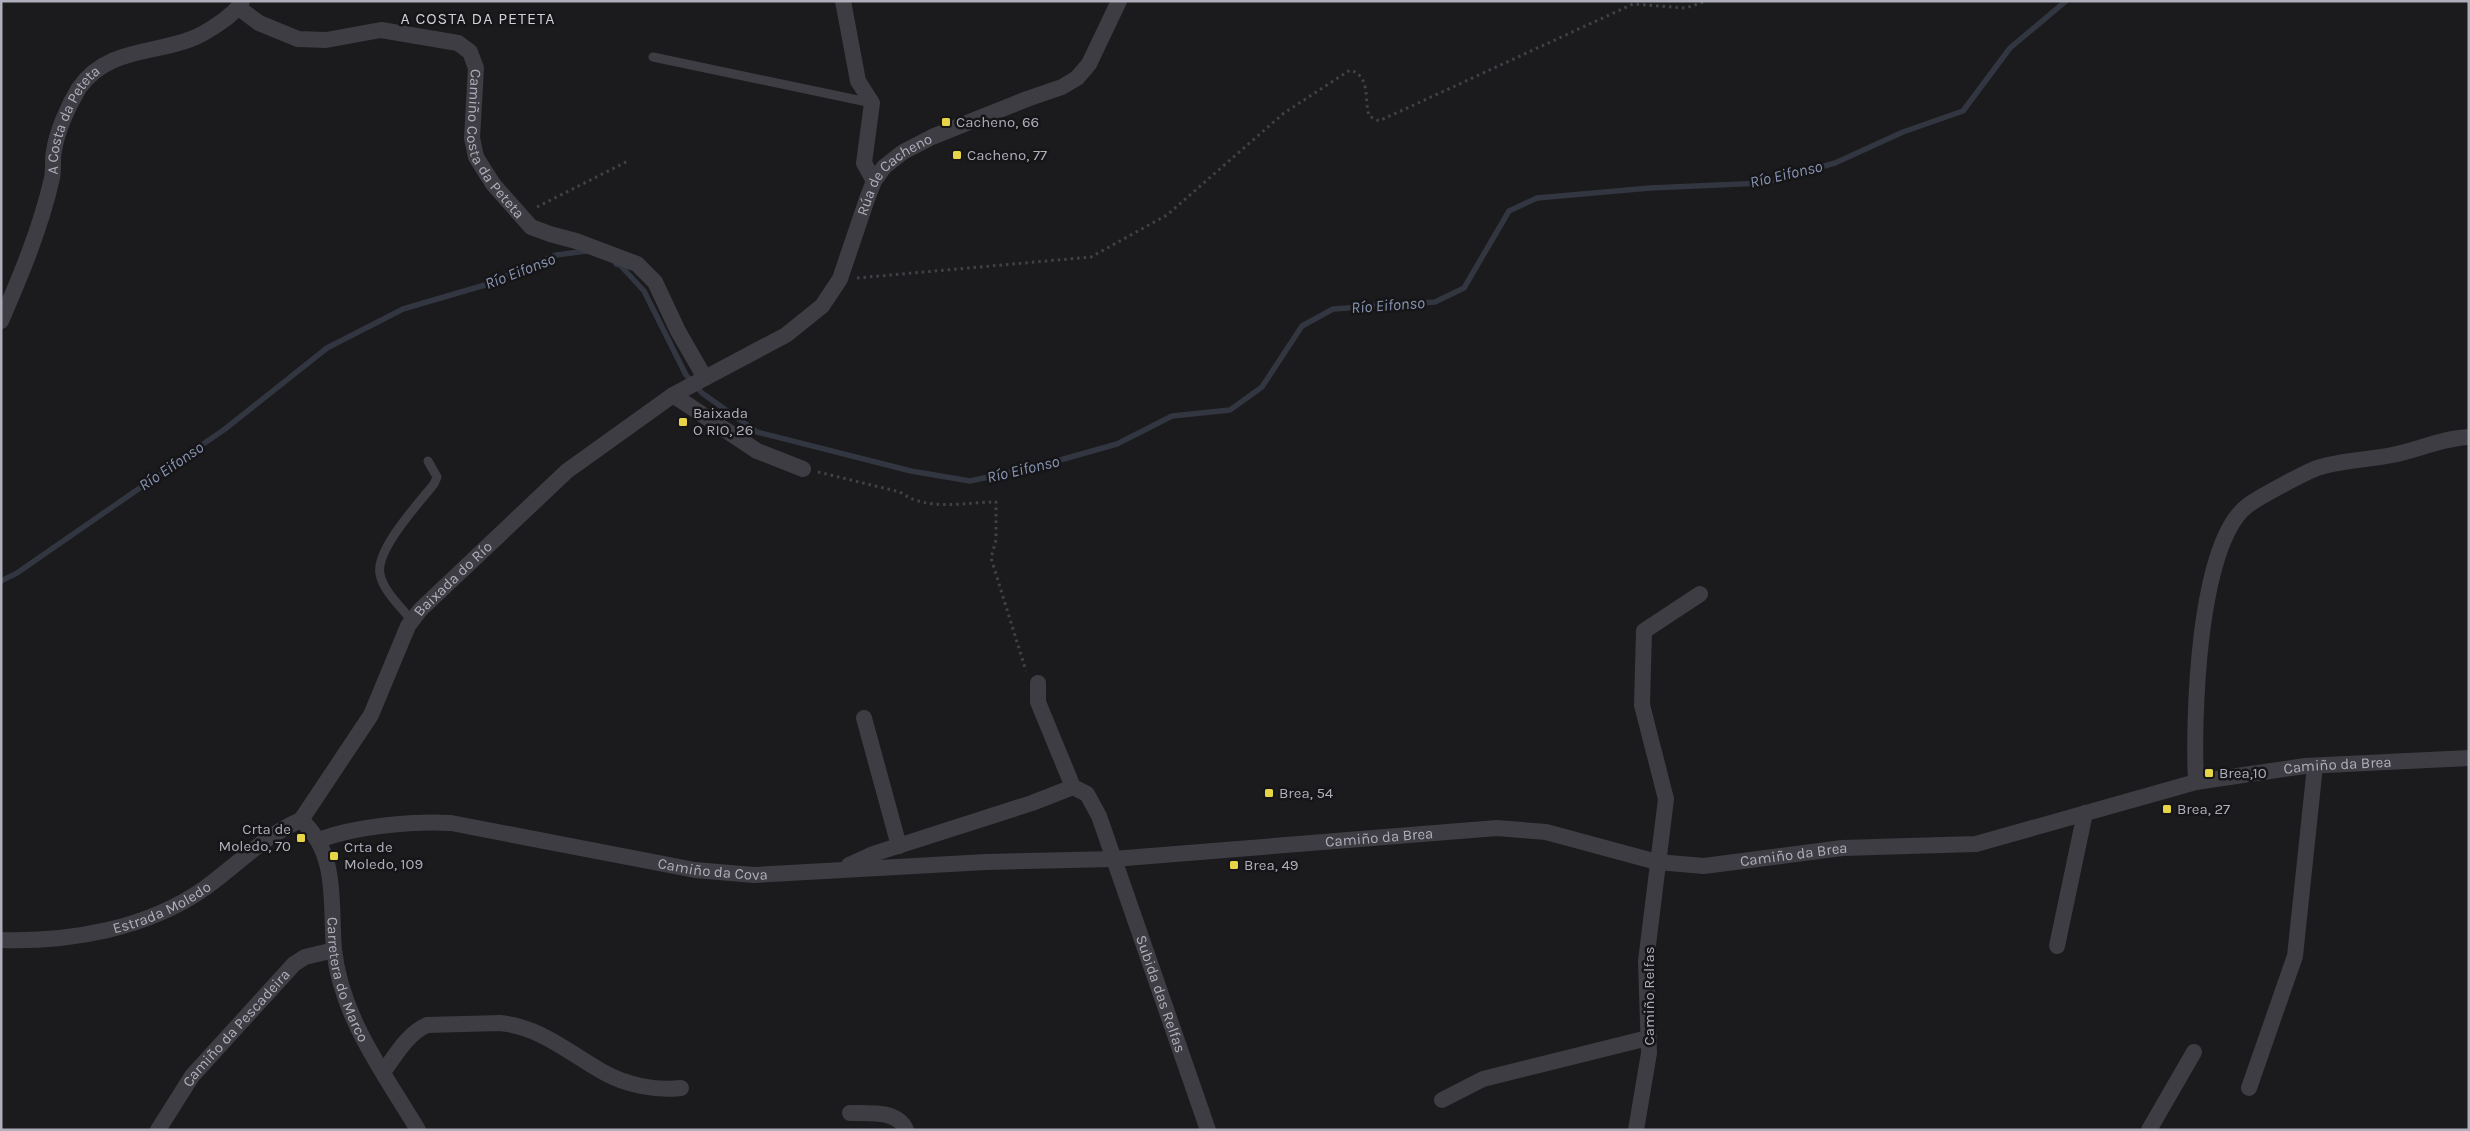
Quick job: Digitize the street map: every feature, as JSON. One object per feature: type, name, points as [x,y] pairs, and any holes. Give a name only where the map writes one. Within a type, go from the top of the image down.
[{"type":"street","points":[[843,1],[858,81],[872,103],[864,163],[874,182]]},
{"type":"street","name":"Rúa de Cacheno","points":[[701,380],[786,335],[822,306],[840,279],[874,182],[884,168],[903,152],[932,137],[1026,99],[1062,88],[1077,78],[1089,64],[1119,1]]},
{"type":"street","name":"Camiño Costa da Peteta","points":[[241,4],[259,23],[298,39],[326,40],[381,30],[458,43],[470,52],[476,68],[472,138],[476,157],[493,184],[531,227],[576,241],[637,264],[656,282],[701,380]]},
{"type":"street","name":"A Costa da Peteta","points":[[1,321],[36,235],[53,176],[53,152],[58,134],[80,88],[92,75],[112,61],[133,52],[191,40],[210,30],[241,4]]},
{"type":"street","name":"Baixada do Río","points":[[302,820],[371,715],[412,621],[420,610],[567,471],[673,395],[701,380]]},
{"type":"street","points":[[673,395],[757,451],[803,469]]},
{"type":"street","points":[[2196,782],[2194,736],[2203,622],[2216,561],[2234,523],[2247,506],[2317,468],[2394,455],[2452,438],[2469,437]]},
{"type":"street","name":"Camiño Relfas","points":[[1636,1130],[1648,1053],[1646,961],[1666,799],[1642,705],[1644,631],[1700,594]]},
{"type":"street","points":[[840,869],[873,854],[1032,803],[1073,787],[1038,702],[1038,683]]},
{"type":"street","points":[[864,718],[899,846]]},
{"type":"street","name":"Camiño da Brea","points":[[1113,859],[1497,828],[1546,832],[1657,862],[1704,866],[1842,848],[1976,844],[2196,782],[2315,766],[2469,758]]},
{"type":"street","points":[[2249,1088],[2295,956],[2315,766]]},
{"type":"street","name":"Subida das Relfas","points":[[1073,787],[1087,794],[1099,816],[1208,1130]]},
{"type":"street","points":[[2057,946],[2085,813]]},
{"type":"street","name":"Carretera do Marco","points":[[302,820],[319,840],[330,879],[334,950],[343,993],[355,1024],[418,1130]]},
{"type":"street","name":"Estrada Moledo","points":[[1,940],[52,940],[79,936],[137,921],[159,912],[204,888],[252,850],[302,820]]},
{"type":"street","name":"Camiño da Cova","points":[[319,840],[334,834],[425,821],[460,824],[695,870],[754,875],[986,862],[1113,859]]},
{"type":"street","name":"Camiño da Pescadeira","points":[[158,1130],[192,1076],[294,964],[305,957],[334,950]]},
{"type":"street","points":[[384,1072],[408,1039],[427,1025],[500,1023],[512,1024],[552,1040],[604,1073],[623,1081],[656,1089],[682,1088]]},
{"type":"street","points":[[1442,1100],[1483,1079],[1648,1038]]},
{"type":"street","points":[[2149,1130],[2194,1052]]},
{"type":"street","points":[[850,1113],[889,1116],[901,1122],[906,1130]]},
{"type":"lane","points":[[653,57],[872,103]]},
{"type":"lane","points":[[412,621],[388,590],[380,575],[380,564],[387,546],[437,477],[428,461]]},
{"type":"path","points":[[840,279],[1091,256],[1167,215],[1284,113],[1350,70],[1357,72],[1364,80],[1369,116],[1378,121],[1633,4],[1686,8],[1706,1]]},
{"type":"path","points":[[521,216],[628,161]]},
{"type":"path","points":[[803,469],[900,492],[910,499],[939,505],[996,502],[996,540],[991,558],[1028,678],[1038,683]]},
{"type":"waterway","name":"Río Eifonso","points":[[616,264],[621,266],[644,291],[686,375],[702,393],[757,432],[911,471],[970,481],[1039,466],[1117,444],[1172,416],[1230,410],[1262,387],[1302,326],[1333,309],[1435,302],[1464,288],[1509,211],[1537,198],[1650,188],[1763,183],[1835,163],[1903,132],[1963,111],[2010,48],[2066,1]]},
{"type":"waterway","name":"Río Eifonso","points":[[1,581],[17,573],[225,429],[327,348],[403,309],[485,285],[556,255],[587,251]]},
{"type":"place","name":"Cacheno, 66","points":[[946,122]]},
{"type":"place","name":"Cacheno, 77","points":[[957,155]]},
{"type":"place","name":"Baixada O RIO, 26","points":[[683,422]]},
{"type":"place","name":"Brea,10","points":[[2209,773]]},
{"type":"place","name":"Brea, 54","points":[[1269,793]]},
{"type":"place","name":"Brea, 27","points":[[2167,809]]},
{"type":"place","name":"Crta de Moledo, 70","points":[[301,838]]},
{"type":"place","name":"Crta de Moledo, 109","points":[[334,856]]},
{"type":"place","name":"Brea, 49","points":[[1234,865]]},
{"type":"district","name":"A COSTA DA PETETA","points":[[478,18]]}]
